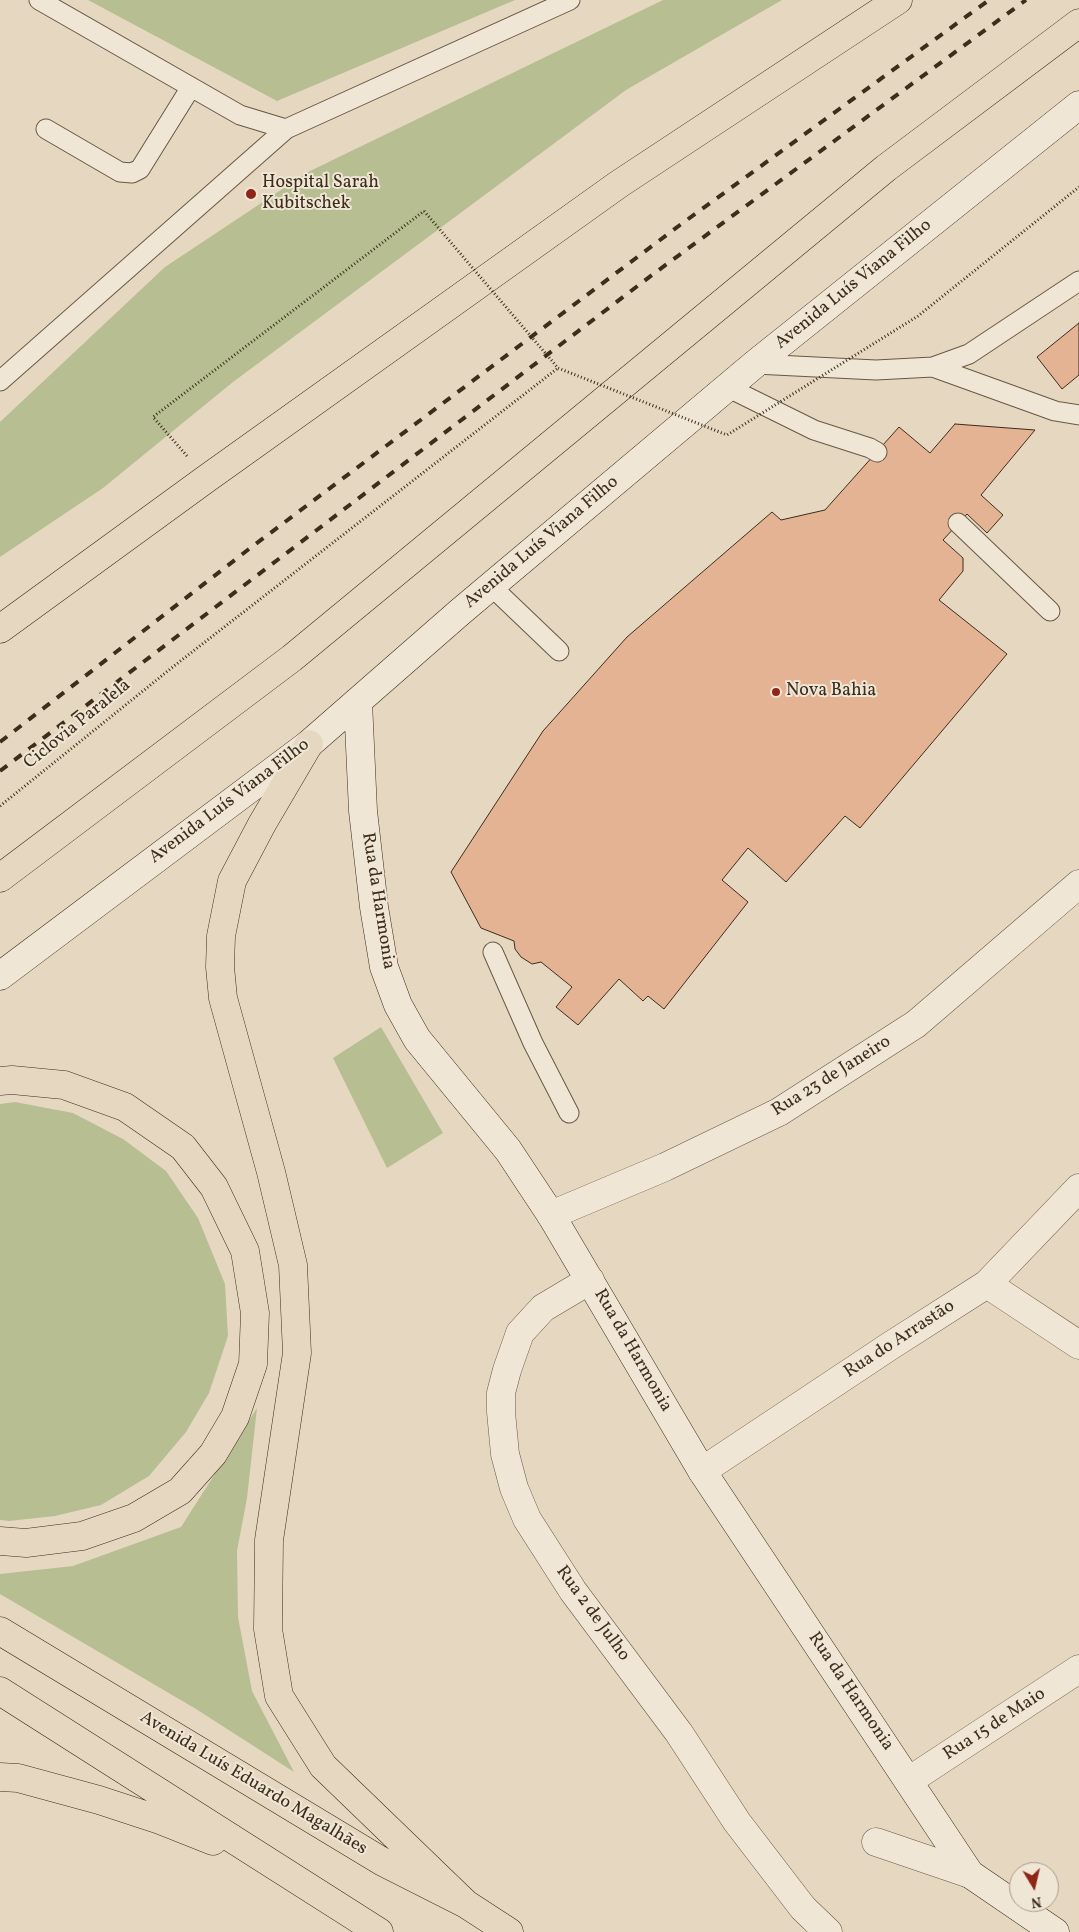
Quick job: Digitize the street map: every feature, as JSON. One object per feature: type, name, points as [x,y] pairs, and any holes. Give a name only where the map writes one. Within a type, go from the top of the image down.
[{"type":"main road","points":[[861,24],[884,0]]},
{"type":"main road","points":[[0,629],[206,479],[619,184],[898,0]]},
{"type":"main road","points":[[0,878],[292,658],[886,168],[1079,23]]},
{"type":"main road","points":[[309,744],[262,824],[232,881],[221,936],[220,967],[223,998],[271,1172],[293,1264],[297,1353],[269,1540],[268,1629],[279,1696],[323,1766],[466,1904]]},
{"type":"main road","points":[[0,1082],[12,1080],[64,1085],[125,1107],[183,1147],[214,1187],[245,1251],[255,1313],[253,1364],[235,1417],[213,1454],[180,1491],[134,1518],[82,1536],[26,1543],[0,1541]]},
{"type":"main road","name":"Avenida Luís Eduardo Magalhães","points":[[0,1631],[383,1862],[466,1904],[509,1932]]},
{"type":"main road","points":[[0,1691],[379,1932]]},
{"type":"main road","points":[[0,1777],[18,1778],[59,1788],[160,1820],[218,1843],[275,1870],[330,1901]]},
{"type":"street","name":"Avenida Luís Viana Filho","points":[[0,976],[309,744],[491,586],[728,387],[1079,105]]},
{"type":"street","name":"Rua da Harmonia","points":[[358,702],[363,811],[374,907],[384,967],[398,1005],[417,1040],[508,1150],[551,1214],[702,1471],[910,1780],[970,1874],[1055,1932]]},
{"type":"street","name":"Rua 23 de Janeiro","points":[[551,1214],[665,1167],[778,1112],[916,1024],[1079,884]]},
{"type":"street","name":"Rua do Arrastão","points":[[702,1471],[987,1284],[1079,1188]]},
{"type":"street","name":"Rua 2 de Julho","points":[[590,1280],[543,1308],[520,1333],[501,1394],[505,1454],[514,1488],[527,1520],[573,1591],[679,1733],[743,1830],[803,1908],[828,1932]]},
{"type":"street","points":[[987,1284],[1079,1345]]},
{"type":"street","name":"Rua 15 de Maio","points":[[910,1780],[1079,1669]]},
{"type":"street","points":[[876,1842],[970,1874]]},
{"type":"lane","points":[[39,0],[240,115],[286,129]]},
{"type":"lane","points":[[0,380],[286,129],[570,0]]},
{"type":"lane","points":[[46,129],[120,172],[132,173],[140,169],[190,87]]},
{"type":"lane","points":[[756,364],[876,370],[933,367],[969,354],[1079,281]]},
{"type":"lane","points":[[933,367],[1055,411],[1079,415]]},
{"type":"lane","points":[[728,387],[814,430],[877,452]]},
{"type":"lane","points":[[958,523],[1050,611]]},
{"type":"lane","points":[[491,586],[559,651]]},
{"type":"lane","points":[[493,952],[533,1043],[569,1113]]},
{"type":"path","points":[[206,479],[153,417],[424,211],[558,368],[727,436],[918,316],[1079,187]]},
{"type":"path","name":"Ciclovia Paralela","points":[[0,806],[174,666],[558,368]]},
{"type":"green space","points":[[88,0],[515,0],[277,101]]},
{"type":"green space","points":[[663,0],[782,0],[626,90],[233,382],[103,488],[0,557],[0,422],[165,267],[308,172]]},
{"type":"green space","points":[[381,1027],[443,1133],[387,1168],[333,1058]]},
{"type":"green space","points":[[15,1102],[73,1113],[123,1139],[166,1171],[198,1218],[225,1284],[228,1336],[209,1393],[186,1432],[149,1476],[101,1505],[55,1516],[9,1521],[0,1520],[0,1104]]},
{"type":"green space","points":[[257,1408],[247,1498],[237,1551],[238,1617],[252,1691],[294,1772],[196,1709],[0,1594],[0,1574],[73,1566],[181,1527]]},
{"type":"building","points":[[1079,323],[1079,375],[1062,389],[1037,357]]},
{"type":"building","name":"Nova Bahia","points":[[955,424],[1035,430],[981,495],[1003,515],[987,533],[967,514],[943,540],[963,558],[963,571],[939,600],[1007,654],[860,828],[845,816],[786,882],[748,848],[722,880],[748,902],[664,1009],[648,996],[643,1001],[619,979],[578,1025],[556,1007],[572,987],[541,962],[532,964],[521,957],[515,949],[514,941],[481,928],[451,872],[543,731],[627,637],[772,512],[781,520],[825,510],[899,427],[930,453]]},
{"type":"railway","points":[[0,742],[249,549],[680,225],[989,0]]},
{"type":"railway","points":[[0,771],[652,275],[1026,0]]},
{"type":"place","name":"Hospital Sarah Kubitschek","points":[[251,194]]},
{"type":"place","name":"Nova Bahia","points":[[776,692]]}]
